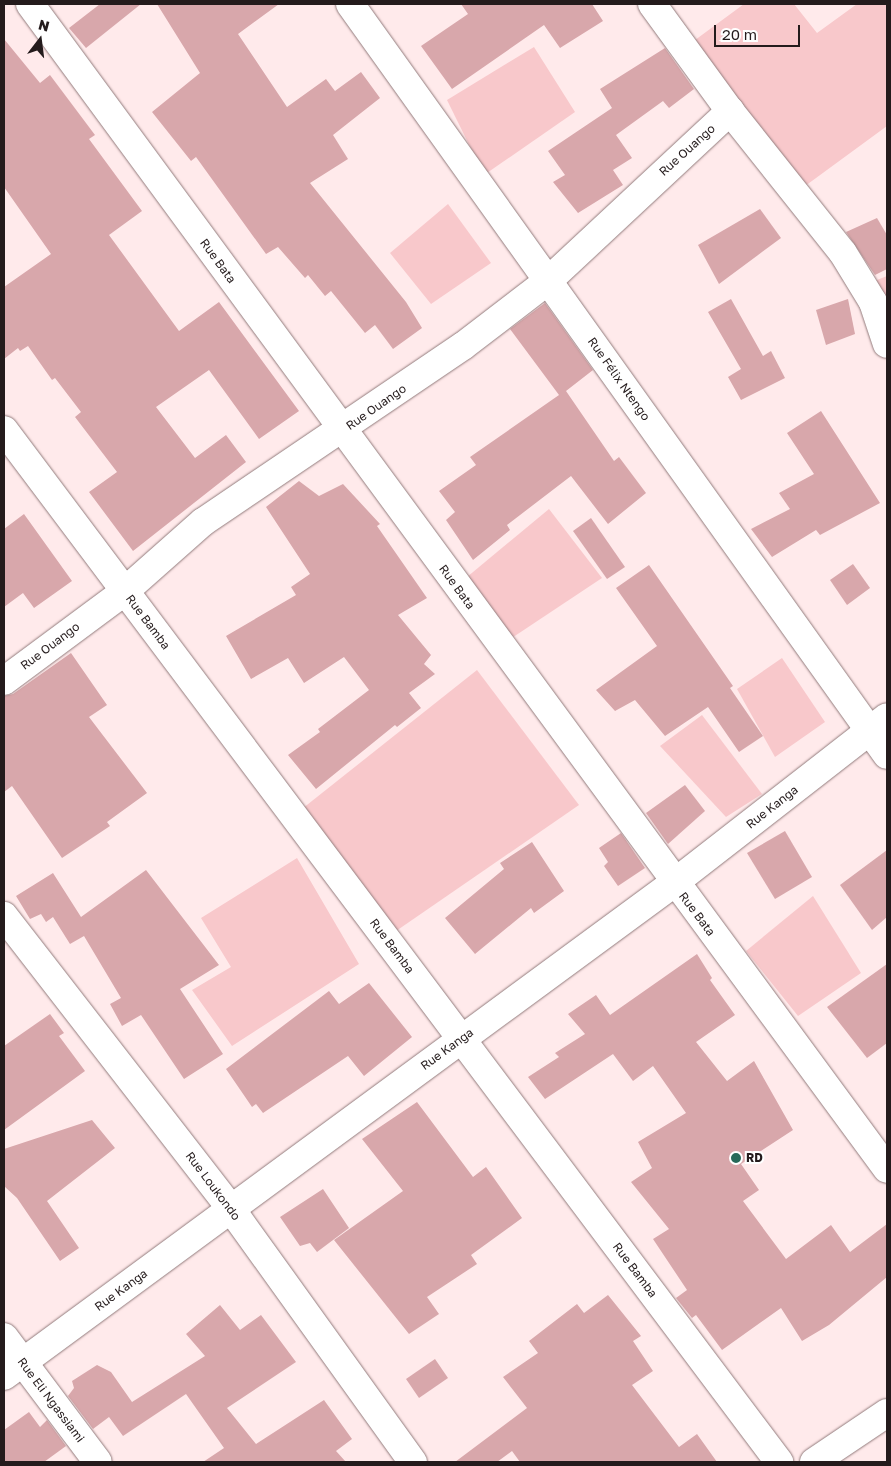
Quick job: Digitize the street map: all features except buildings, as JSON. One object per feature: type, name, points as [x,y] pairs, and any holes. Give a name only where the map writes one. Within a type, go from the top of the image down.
[{"type":"street","name":"Rue Bata","points":[[30,4],[674,883],[887,1169]]},
{"type":"street","name":"Rue Félix Ntengo","points":[[350,4],[549,280],[879,724],[887,755]]},
{"type":"street","points":[[652,4],[730,111],[843,253],[873,302],[887,344]]},
{"type":"street","name":"Rue Ouango","points":[[4,681],[125,591],[203,522],[342,430],[463,346],[549,280],[730,111]]},
{"type":"street","name":"Rue Bamba","points":[[4,430],[779,1462]]},
{"type":"street","name":"Rue Kanga","points":[[13,1369],[674,883],[879,724]]},
{"type":"street","name":"Rue Loukondo","points":[[4,916],[231,1209],[414,1462]]},
{"type":"street","name":"Rue Eli Ngassiami","points":[[4,1337],[13,1369],[98,1462]]},
{"type":"street","points":[[814,1462],[887,1413]]},
{"type":"shaded area","points":[[744,4],[794,4],[817,33],[857,4],[887,4],[887,126],[801,189],[691,43]]},
{"type":"shaded area","points":[[534,47],[575,112],[484,175],[447,100]]},
{"type":"shaded area","points":[[448,204],[491,263],[431,304],[390,253]]},
{"type":"shaded area","points":[[887,276],[887,316],[867,284]]},
{"type":"shaded area","points":[[549,509],[602,578],[492,651],[449,592]]},
{"type":"shaded area","points":[[782,658],[825,722],[775,757],[737,689]]},
{"type":"shaded area","points":[[477,670],[579,805],[383,940],[288,820]]},
{"type":"shaded area","points":[[702,715],[762,794],[726,817],[660,746]]},
{"type":"shaded area","points":[[297,858],[359,964],[232,1046],[192,990],[231,967],[201,918]]},
{"type":"shaded area","points":[[813,896],[861,973],[798,1016],[746,951]]},
{"type":"place","name":"RD","points":[[736,1158]]}]
